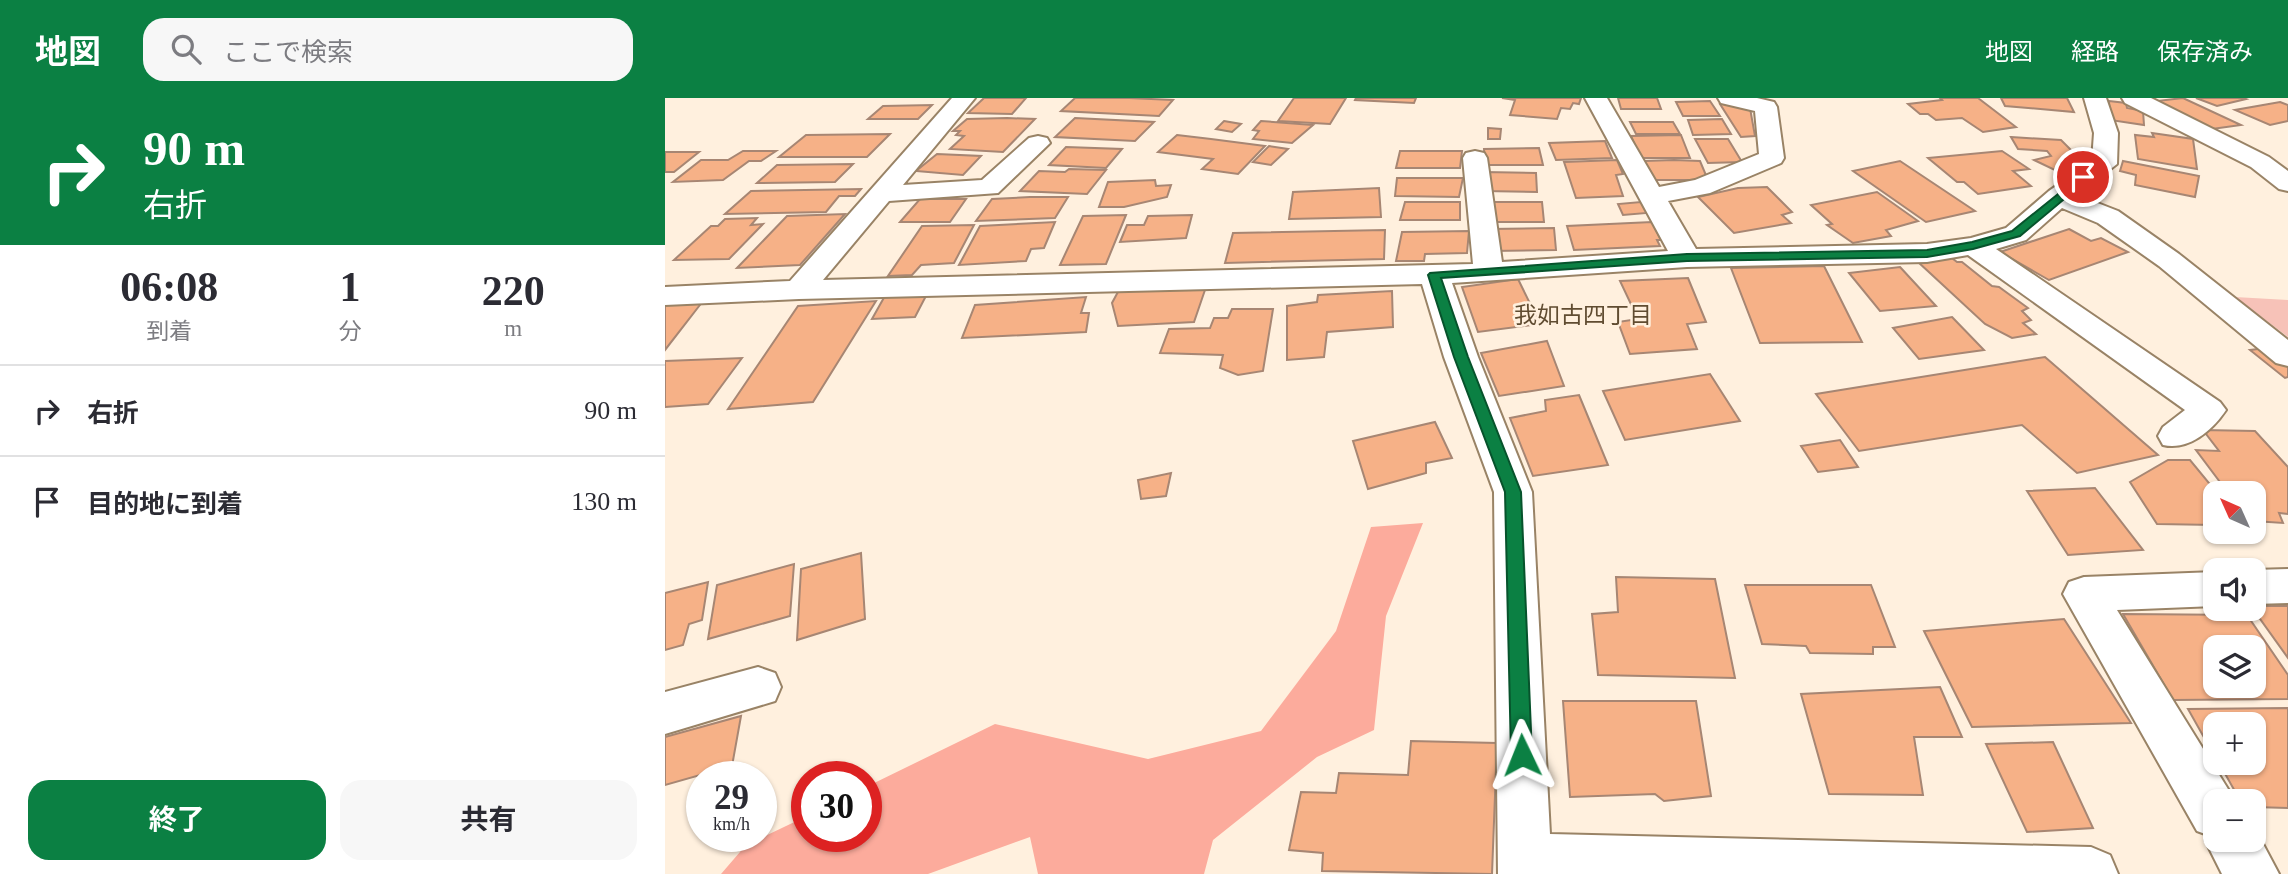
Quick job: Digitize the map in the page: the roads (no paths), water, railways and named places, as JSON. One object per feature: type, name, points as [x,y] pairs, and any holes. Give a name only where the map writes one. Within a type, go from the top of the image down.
[{"type":"street","points":[[799,290],[964,98]]},
{"type":"street","points":[[1596,98],[1687,258]]},
{"type":"street","points":[[1651,196],[1701,187],[1772,158],[1766,107],[1729,98]]},
{"type":"street","points":[[665,296],[799,290],[1434,275],[1687,258],[1927,253],[1973,246],[2016,234],[2058,197],[2104,164],[2106,133],[2095,98]]},
{"type":"street","points":[[2133,98],[2260,162],[2288,183]]},
{"type":"street","points":[[881,194],[989,187],[1038,143]]},
{"type":"street","points":[[1475,158],[1488,270]]},
{"type":"street","points":[[2058,197],[2119,224],[2169,260],[2288,356]]},
{"type":"street","points":[[1973,246],[2208,410],[2176,436]]},
{"type":"street","points":[[1434,275],[1461,357],[1513,492],[1525,867],[2091,874]]},
{"type":"street","points":[[2266,587],[2288,586]]},
{"type":"street","points":[[2203,589],[2084,594],[2203,793]]},
{"type":"street","points":[[665,713],[758,687]]},
{"type":"street","points":[[2239,852],[2252,874]]},
{"type":"district","name":"我如古四丁目","points":[[1583,315]]}]
